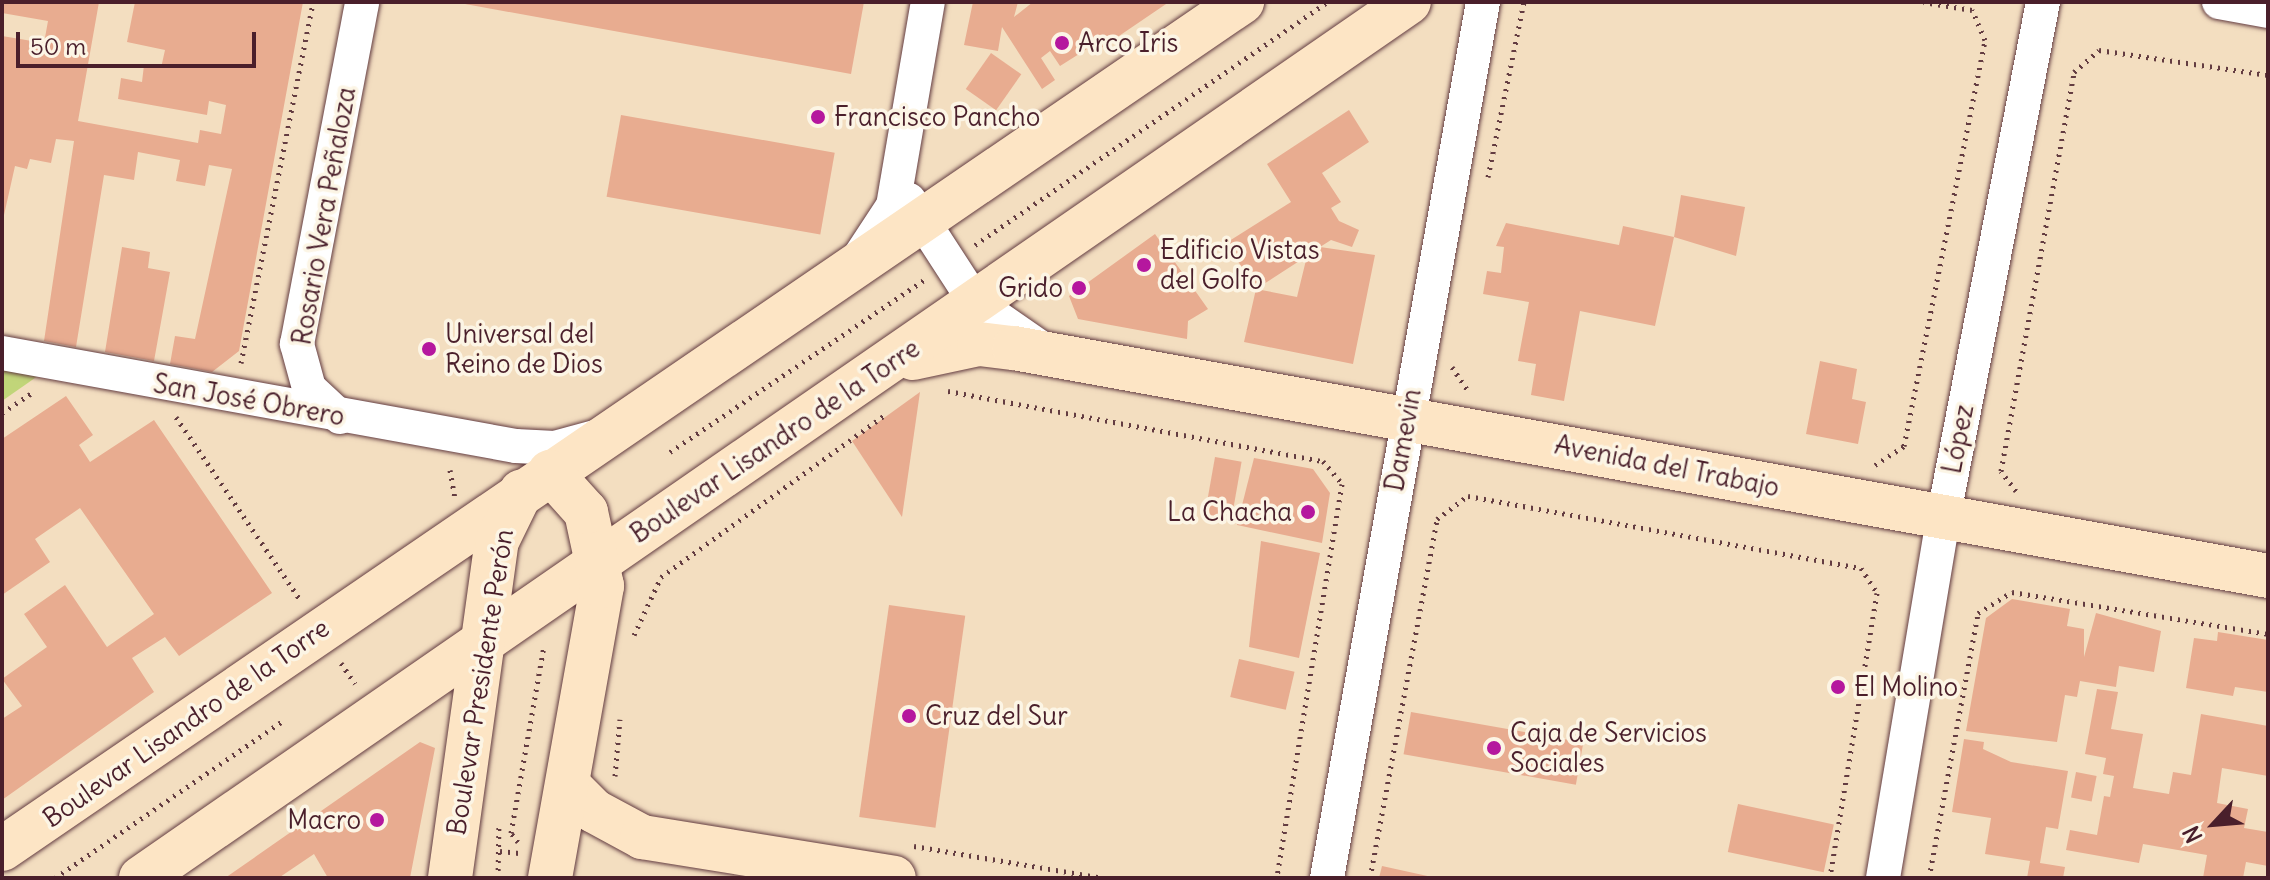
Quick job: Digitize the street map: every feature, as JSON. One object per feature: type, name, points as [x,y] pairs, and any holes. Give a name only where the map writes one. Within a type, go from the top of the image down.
[{"type":"street","name":"Rosario Vera Peñaloza","points":[[340,417],[309,388],[297,344],[362,2]]},
{"type":"street","points":[[833,284],[880,232],[900,177],[928,2]]},
{"type":"street","name":"Boulevar Lisandro de la Torre","points":[[2,849],[307,610],[537,481],[833,284],[1242,2]]},
{"type":"street","name":"Boulevar Lisandro de la Torre","points":[[141,878],[668,513],[888,388],[976,303],[1409,2]]},
{"type":"street","name":"López","points":[[1883,878],[1943,519],[2043,2]]},
{"type":"street","points":[[2219,2],[2268,11]]},
{"type":"street","name":"Damevin","points":[[1327,878],[1478,10]]},
{"type":"street","points":[[900,177],[922,223],[976,303],[1023,341],[1066,356]]},
{"type":"street","name":"Avenida del Trabajo","points":[[888,388],[979,344],[1407,415],[1943,519],[2268,576]]},
{"type":"street","name":"San José Obrero","points":[[2,353],[181,407],[340,417],[496,443],[555,448],[610,431]]},
{"type":"street","name":"San José Obrero","points":[[496,443],[537,481]]},
{"type":"street","points":[[537,481],[586,512],[600,560],[602,617],[550,878]]},
{"type":"street","name":"Boulevar Presidente Perón","points":[[450,878],[488,640],[497,541],[537,481]]},
{"type":"street","points":[[602,617],[668,513]]},
{"type":"street","points":[[569,786],[594,811],[642,837],[894,878]]},
{"type":"path","points":[[230,372],[247,357],[313,2]]},
{"type":"path","points":[[670,452],[1327,2]]},
{"type":"path","points":[[1487,183],[1524,2]]},
{"type":"path","points":[[1870,468],[1904,446],[1985,40],[1972,10],[1924,2]]},
{"type":"path","points":[[2020,496],[2001,471],[2074,72],[2099,50],[2268,75]]},
{"type":"path","points":[[1200,73],[1217,95]]},
{"type":"path","points":[[1454,349],[1451,364],[1476,403]]},
{"type":"path","points":[[631,651],[661,577],[888,388]]},
{"type":"path","points":[[939,389],[1323,461],[1342,484],[1277,878]]},
{"type":"path","points":[[181,407],[376,716]]},
{"type":"path","points":[[439,468],[454,471],[455,503]]},
{"type":"path","points":[[1370,878],[1437,519],[1468,496],[1861,568],[1877,593],[1830,878]]},
{"type":"path","points":[[1929,878],[1978,613],[2012,592],[2268,634]]},
{"type":"path","points":[[500,851],[527,853],[511,833],[545,636]]},
{"type":"path","points":[[621,711],[612,771],[621,784]]},
{"type":"path","points":[[55,878],[281,722]]},
{"type":"green space","points":[[2,353],[55,364],[2,401]]},
{"type":"building","points":[[2,2],[99,2],[78,121],[198,143],[200,130],[221,134],[226,105],[209,101],[207,115],[118,99],[121,78],[142,82],[144,65],[161,68],[165,50],[127,42],[135,2],[303,2],[239,351],[212,372],[170,364],[175,336],[195,339],[232,169],[209,165],[205,186],[176,181],[180,160],[138,152],[134,180],[104,175],[76,347],[44,341],[74,141],[56,139],[51,163],[30,159],[27,169],[15,166],[2,224],[2,36],[44,43],[48,21],[2,13]]},
{"type":"building","points":[[864,2],[851,74],[465,4]]},
{"type":"building","points":[[973,2],[1018,2],[1014,17],[1033,2],[1169,2],[1091,55],[1087,49],[1060,66],[1050,51],[1041,58],[1055,80],[1042,89],[1002,27],[998,51],[964,45]]},
{"type":"building","points":[[991,53],[1021,74],[996,110],[966,89]]},
{"type":"building","points":[[1349,110],[1369,142],[1322,173],[1341,202],[1331,208],[1339,221],[1359,230],[1352,247],[1331,240],[1320,247],[1375,255],[1353,364],[1244,342],[1256,289],[1226,243],[1291,202],[1267,164]],"holes":[[[1307,256],[1297,297],[1256,289]]]},
{"type":"building","points":[[621,115],[835,153],[820,234],[607,197]]},
{"type":"building","points":[[1681,195],[1745,207],[1736,256],[1674,237]]},
{"type":"building","points":[[1506,223],[1619,245],[1623,226],[1674,237],[1655,326],[1580,311],[1564,401],[1531,395],[1536,364],[1518,361],[1529,302],[1483,294],[1487,271],[1501,273],[1504,247],[1496,246]]},
{"type":"building","name":"Edificio Vistas del Golfo","points":[[1155,234],[1208,309],[1188,321],[1187,339],[1078,319],[1069,296]]},
{"type":"building","points":[[122,247],[150,252],[148,268],[170,272],[154,361],[105,352]]},
{"type":"building","points":[[1820,361],[1857,369],[1852,399],[1866,402],[1858,444],[1806,434]]},
{"type":"building","points":[[920,392],[902,517],[852,441]]},
{"type":"building","points":[[66,396],[93,435],[79,445],[90,462],[154,420],[272,593],[179,656],[165,637],[132,658],[154,692],[2,800],[2,719],[22,706],[2,679],[47,647],[24,614],[65,585],[107,647],[154,614],[80,508],[35,539],[50,562],[2,595],[2,439]]},
{"type":"building","points":[[1215,457],[1242,462],[1231,521],[1205,516]]},
{"type":"building","points":[[1254,458],[1313,469],[1330,493],[1322,543],[1237,525]]},
{"type":"building","points":[[1261,541],[1320,553],[1299,658],[1249,647]]},
{"type":"building","points":[[2012,599],[2070,609],[2067,626],[2084,629],[2084,657],[2096,613],[2161,631],[2154,672],[2119,666],[2116,687],[2080,681],[2077,697],[2065,695],[2057,742],[1966,731],[1986,618]]},
{"type":"building","name":"Cruz del Sur","points":[[889,605],[965,616],[935,828],[859,817]]},
{"type":"building","points":[[2218,632],[2268,640],[2268,692],[2235,687],[2233,696],[2186,688],[2194,638],[2217,641]]},
{"type":"building","points":[[1239,659],[1295,672],[1286,710],[1230,697]]},
{"type":"building","points":[[2097,689],[2118,692],[2111,729],[2143,734],[2133,788],[2169,794],[2173,772],[2191,775],[2201,714],[2268,726],[2268,776],[2222,768],[2217,803],[2248,809],[2244,828],[2268,832],[2268,866],[2246,862],[2243,878],[2203,878],[2207,855],[2143,844],[2139,863],[2066,850],[2070,830],[2097,835],[2104,796],[2110,797],[2114,776],[2103,774],[2106,758],[2085,754]]},
{"type":"building","name":"Caja de Servicios Sociales","points":[[1411,712],[1583,742],[1576,785],[1404,754]]},
{"type":"building","points":[[1964,739],[1984,742],[1983,749],[2011,762],[2068,771],[2058,829],[2046,827],[2040,863],[2065,867],[2063,878],[2027,878],[2030,861],[1985,854],[1991,818],[1952,812]]},
{"type":"building","points":[[420,742],[435,748],[410,878],[328,878],[314,854],[280,877],[225,878]]},
{"type":"building","points":[[2076,772],[2097,776],[2092,802],[2071,798]]},
{"type":"building","points":[[1738,804],[1834,824],[1824,872],[1728,852]]},
{"type":"building","points":[[1382,866],[1432,877],[1379,878]]},
{"type":"place","name":"Arco Iris","points":[[1062,43]]},
{"type":"place","name":"Francisco Pancho","points":[[818,117]]},
{"type":"place","name":"Edificio Vistas del Golfo","points":[[1144,265]]},
{"type":"place","name":"Grido","points":[[1079,288]]},
{"type":"place","name":"Universal del Reino de Dios","points":[[429,349]]},
{"type":"place","name":"La Chacha","points":[[1308,512]]},
{"type":"place","name":"El Molino","points":[[1838,687]]},
{"type":"place","name":"Cruz del Sur","points":[[909,716]]},
{"type":"place","name":"Caja de Servicios Sociales","points":[[1494,748]]},
{"type":"place","name":"Macro","points":[[377,820]]}]
